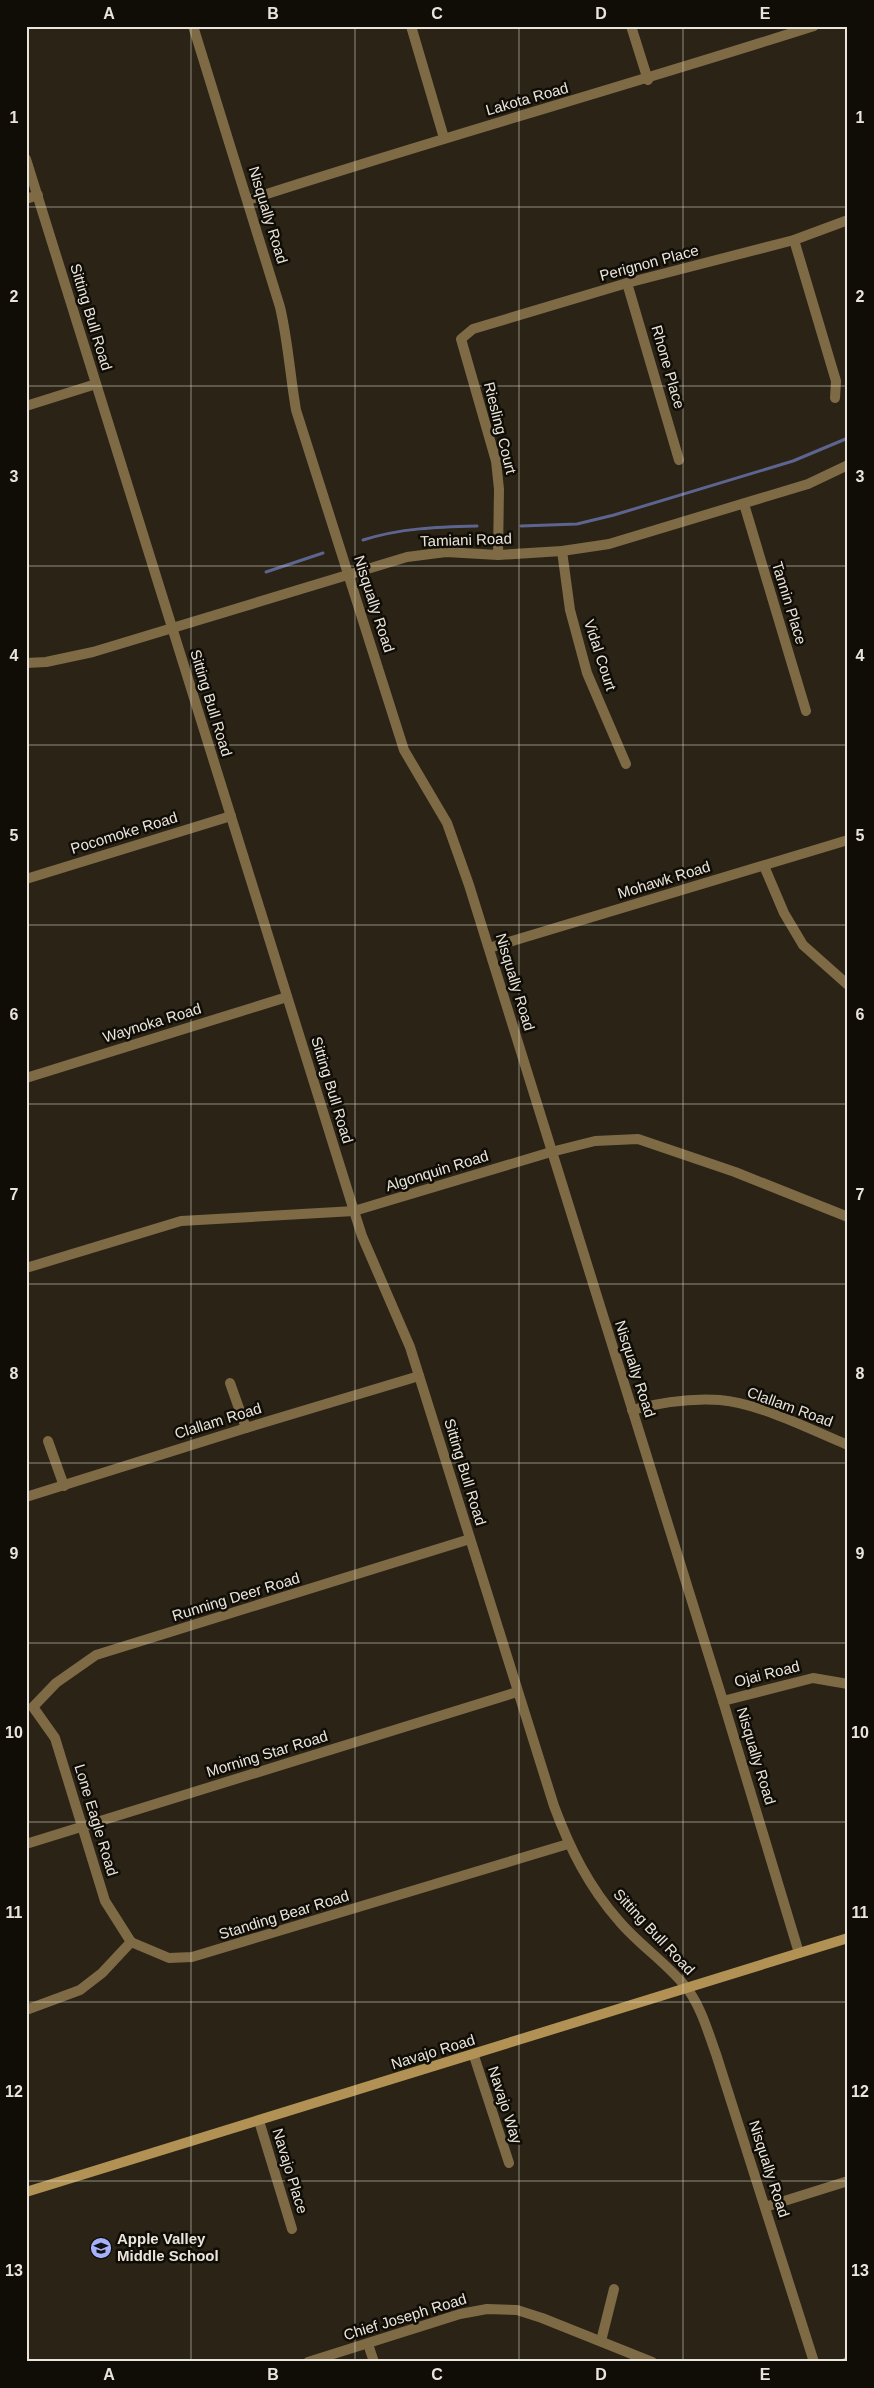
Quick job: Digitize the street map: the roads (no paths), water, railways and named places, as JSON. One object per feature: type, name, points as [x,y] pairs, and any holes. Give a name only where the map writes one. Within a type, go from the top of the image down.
[{"type":"main road","name":"Navajo Road","points":[[26,2192],[474,2056],[848,1938]]},
{"type":"street","name":"Nisqually Road","points":[[194,26],[280,306],[288,339],[290,376],[296,410],[404,750],[447,824],[489,948],[723,1701],[799,1954]]},
{"type":"street","points":[[411,26],[444,138]]},
{"type":"street","points":[[632,26],[648,80]]},
{"type":"street","name":"Lakota Road","points":[[248,200],[444,138],[648,80],[814,26]]},
{"type":"street","name":"Sitting Bull Road","points":[[26,159],[362,1236],[398,1316],[419,1376],[517,1692],[568,1844],[596,1891],[620,1922],[687,1989]]},
{"type":"street","points":[[26,198],[38,195]]},
{"type":"street","name":"Perignon Place","points":[[461,340],[473,329],[627,283],[794,240],[848,220]]},
{"type":"street","points":[[794,240],[836,381],[835,398]]},
{"type":"street","name":"Rhone Place","points":[[627,283],[679,460]]},
{"type":"street","name":"Riesling Court","points":[[461,340],[496,461],[499,489],[498,555]]},
{"type":"street","points":[[26,406],[96,384]]},
{"type":"street","name":"Tamiani Road","points":[[26,663],[46,662],[93,652],[348,573],[414,556],[446,552],[498,555],[562,551],[609,544],[808,484],[848,465]]},
{"type":"street","name":"Tannin Place","points":[[744,504],[806,710]]},
{"type":"street","name":"Vidal Court","points":[[562,551],[570,610],[587,673],[626,764]]},
{"type":"street","name":"Pocomoke Road","points":[[26,879],[231,816]]},
{"type":"street","name":"Mohawk Road","points":[[489,948],[848,840]]},
{"type":"street","points":[[764,866],[784,913],[803,946],[848,985]]},
{"type":"street","name":"Waynoka Road","points":[[26,1078],[287,997]]},
{"type":"street","name":"Algonquin Road","points":[[26,1268],[181,1221],[354,1211],[551,1152],[595,1142],[638,1139],[735,1172],[848,1217]]},
{"type":"street","name":"Clallam Road","points":[[26,1497],[419,1376]]},
{"type":"street","points":[[230,1383],[246,1428]]},
{"type":"street","name":"Clallam Road","points":[[632,1410],[660,1403],[690,1400],[722,1400],[754,1408],[848,1445]]},
{"type":"street","points":[[48,1441],[64,1486]]},
{"type":"street","name":"Running Deer Road","points":[[30,1706],[56,1683],[96,1655],[470,1539]]},
{"type":"street","name":"Ojai Road","points":[[723,1701],[813,1678],[848,1684]]},
{"type":"street","name":"Morning Star Road","points":[[26,1844],[517,1692]]},
{"type":"street","name":"Lone Eagle Road","points":[[30,1706],[55,1738],[84,1827],[105,1901],[131,1942]]},
{"type":"street","name":"Standing Bear Road","points":[[131,1942],[168,1958],[192,1958],[568,1844]]},
{"type":"street","points":[[26,2010],[80,1990],[102,1973],[131,1942]]},
{"type":"street","name":"Nisqually Road","points":[[687,1989],[698,2007],[716,2054],[814,2362]]},
{"type":"street","name":"Navajo Way","points":[[474,2056],[509,2163]]},
{"type":"street","name":"Navajo Place","points":[[259,2121],[292,2229]]},
{"type":"street","points":[[765,2207],[848,2181]]},
{"type":"street","points":[[601,2341],[614,2289]]},
{"type":"street","name":"Chief Joseph Road","points":[[308,2362],[460,2314],[487,2309],[517,2310],[652,2362]]},
{"type":"street","points":[[368,2344],[374,2362]]},
{"type":"waterway","points":[[521,526],[577,524],[614,515],[793,461],[848,438]]},
{"type":"waterway","points":[[363,540],[405,531],[477,526]]},
{"type":"waterway","points":[[266,572],[323,553]]},
{"type":"place","name":"Apple Valley Middle School","points":[[101,2248]]}]
